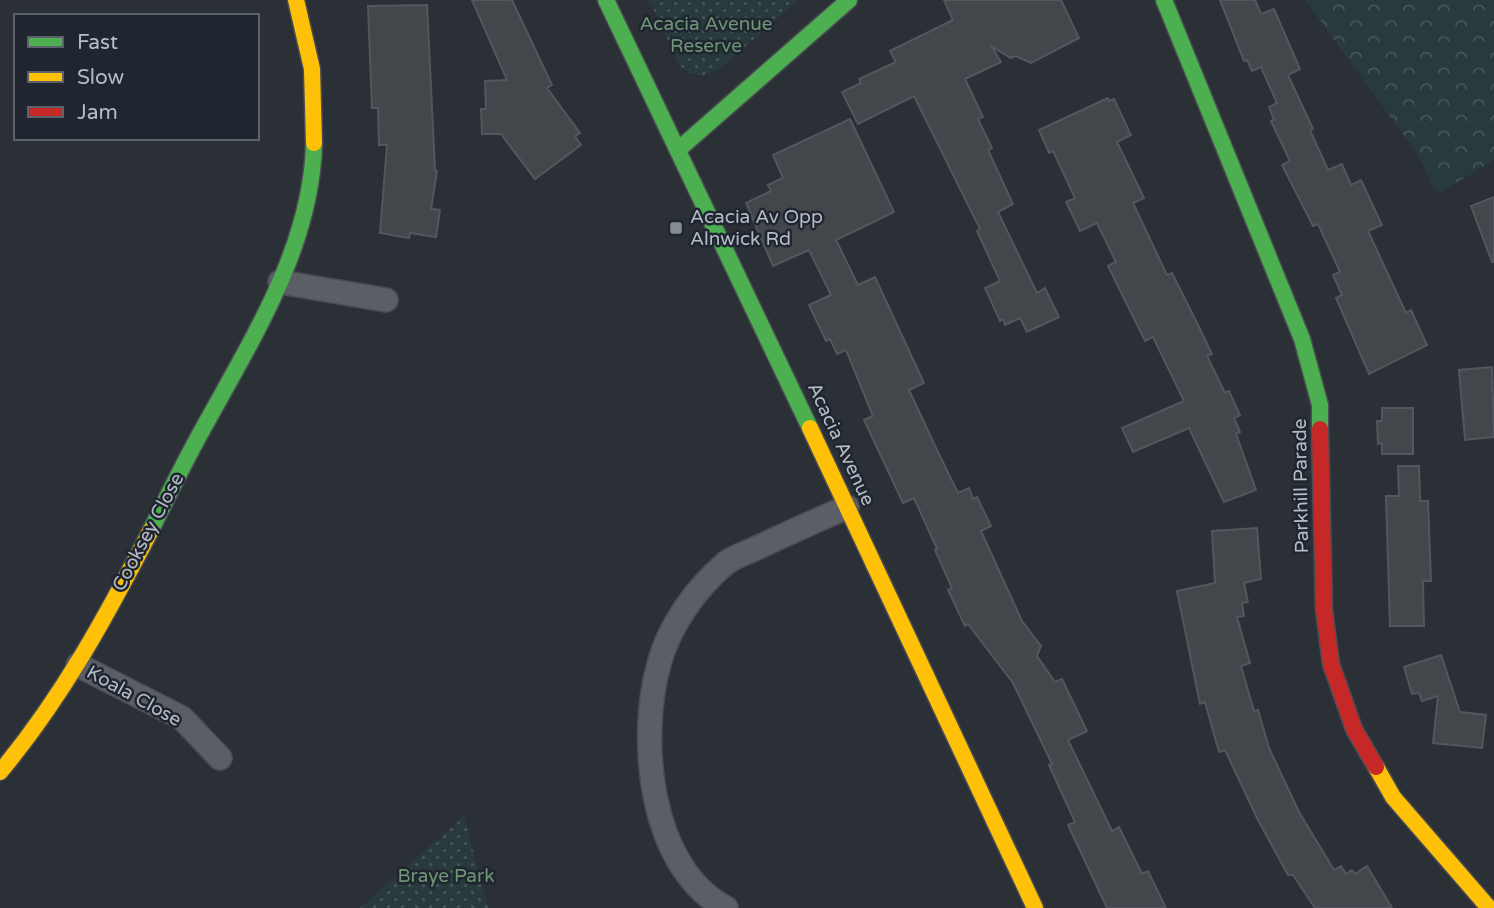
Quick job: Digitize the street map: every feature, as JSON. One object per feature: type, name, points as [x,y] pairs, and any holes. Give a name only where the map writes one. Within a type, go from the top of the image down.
[{"type":"street","name":"Cooksey Close","points":[[0,772],[78,666],[280,282],[309,194],[314,104],[302,15],[296,0]]},
{"type":"street","name":"Acacia Avenue","points":[[606,0],[679,149],[1035,908]]},
{"type":"street","points":[[679,149],[849,0]]},
{"type":"street","name":"Parkhill Parade","points":[[1164,0],[1302,339],[1320,405],[1324,610],[1331,664],[1349,716],[1393,797],[1489,908]]},
{"type":"street","points":[[280,282],[386,300]]},
{"type":"street","points":[[726,908],[708,898],[684,874],[660,816],[647,731],[659,662],[687,605],[727,562],[846,507]]},
{"type":"street","name":"Koala Close","points":[[78,666],[181,718],[220,758]]},
{"type":"green space","name":"Acacia Avenue Reserve","points":[[649,0],[798,0],[722,67],[702,76],[690,73],[680,66]]},
{"type":"green space","points":[[1305,0],[1494,0],[1494,160],[1438,194],[1416,152]]},
{"type":"green space","name":"Braye Park","points":[[464,816],[488,908],[360,908]]},
{"type":"building","points":[[472,0],[512,0],[552,85],[547,88],[580,133],[575,136],[581,145],[535,179],[501,134],[482,134],[481,109],[486,109],[485,81],[507,80]]},
{"type":"building","points":[[944,0],[1061,0],[1079,38],[1031,63],[1015,56],[1011,58],[992,47],[1001,62],[965,79],[983,117],[978,119],[992,148],[988,150],[1013,204],[998,212],[1037,293],[1045,288],[1059,317],[1027,332],[1020,318],[1005,325],[1003,319],[1000,321],[985,288],[1000,281],[977,231],[980,229],[914,96],[858,124],[842,92],[861,83],[859,79],[896,62],[890,51],[953,20]]},
{"type":"building","points":[[1220,0],[1255,0],[1261,14],[1274,9],[1300,69],[1288,75],[1328,170],[1342,164],[1351,185],[1361,180],[1382,225],[1368,231],[1406,313],[1411,310],[1427,345],[1369,374],[1336,298],[1342,295],[1333,275],[1340,272],[1318,224],[1313,226],[1282,165],[1290,161],[1271,121],[1274,120],[1269,107],[1277,103],[1261,67],[1252,71],[1247,60],[1244,61]]},
{"type":"building","points":[[427,5],[437,171],[431,209],[440,210],[436,237],[410,233],[409,238],[380,233],[387,145],[379,145],[378,108],[372,108],[368,6]]},
{"type":"building","points":[[1108,98],[1109,101],[1114,99],[1131,135],[1117,142],[1144,198],[1133,203],[1167,275],[1172,273],[1199,327],[1212,354],[1207,356],[1225,393],[1229,391],[1240,415],[1234,418],[1240,432],[1236,434],[1256,490],[1224,502],[1189,428],[1133,452],[1122,428],[1184,401],[1153,337],[1145,341],[1108,266],[1116,262],[1097,223],[1080,231],[1066,202],[1075,198],[1053,151],[1049,153],[1039,130]]},
{"type":"building","points":[[850,119],[894,212],[836,240],[858,285],[875,277],[924,383],[909,390],[937,450],[958,493],[969,488],[973,499],[977,497],[991,526],[981,531],[1022,621],[1041,646],[1037,656],[1055,682],[1062,679],[1087,731],[1068,740],[1112,831],[1119,827],[1142,874],[1148,871],[1166,908],[1107,908],[1068,825],[1075,822],[1049,765],[1052,764],[1013,683],[968,624],[965,626],[948,590],[952,588],[935,550],[937,549],[914,498],[903,503],[864,420],[873,416],[846,350],[837,354],[830,339],[826,341],[809,305],[831,295],[809,250],[773,266],[746,203],[771,191],[768,185],[783,178],[773,155]]},
{"type":"building","points":[[1494,197],[1494,262],[1492,262],[1471,206]]},
{"type":"building","points":[[1492,367],[1494,437],[1465,440],[1459,370]]},
{"type":"building","points":[[1382,408],[1413,408],[1413,454],[1382,454],[1382,443],[1378,444],[1377,421],[1382,421]]},
{"type":"building","points":[[1398,466],[1419,466],[1420,501],[1428,501],[1431,581],[1423,581],[1424,626],[1390,626],[1386,496],[1399,496]]},
{"type":"building","points":[[1257,528],[1261,579],[1244,583],[1248,602],[1242,603],[1244,616],[1237,617],[1250,663],[1241,666],[1254,711],[1258,710],[1269,748],[1299,812],[1334,870],[1341,866],[1346,874],[1352,870],[1355,874],[1367,866],[1392,908],[1315,908],[1293,875],[1288,875],[1225,750],[1219,752],[1205,702],[1200,704],[1177,591],[1215,583],[1212,531]]},
{"type":"building","points":[[1441,655],[1460,712],[1486,715],[1482,748],[1433,743],[1438,696],[1422,701],[1419,693],[1412,694],[1404,667]]},
{"type":"traffic: fast","points":[[606,0],[810,428]]},
{"type":"traffic: fast","points":[[679,149],[849,0]]},
{"type":"traffic: fast","points":[[1164,0],[1302,339],[1320,405],[1320,429]]},
{"type":"traffic: fast","points":[[151,530],[279,285],[304,215],[311,180],[314,143]]},
{"type":"traffic: slow","points":[[296,0],[312,69],[314,143]]},
{"type":"traffic: slow","points":[[810,428],[1035,908]]},
{"type":"traffic: slow","points":[[0,772],[44,715],[63,685],[151,530]]},
{"type":"traffic: slow","points":[[1376,767],[1393,797],[1489,908]]},
{"type":"traffic: jam","points":[[1320,429],[1324,610],[1331,664],[1354,729],[1376,767]]},
{"type":"place","name":"Acacia Av Opp Alnwick Rd","points":[[676,228]]}]
